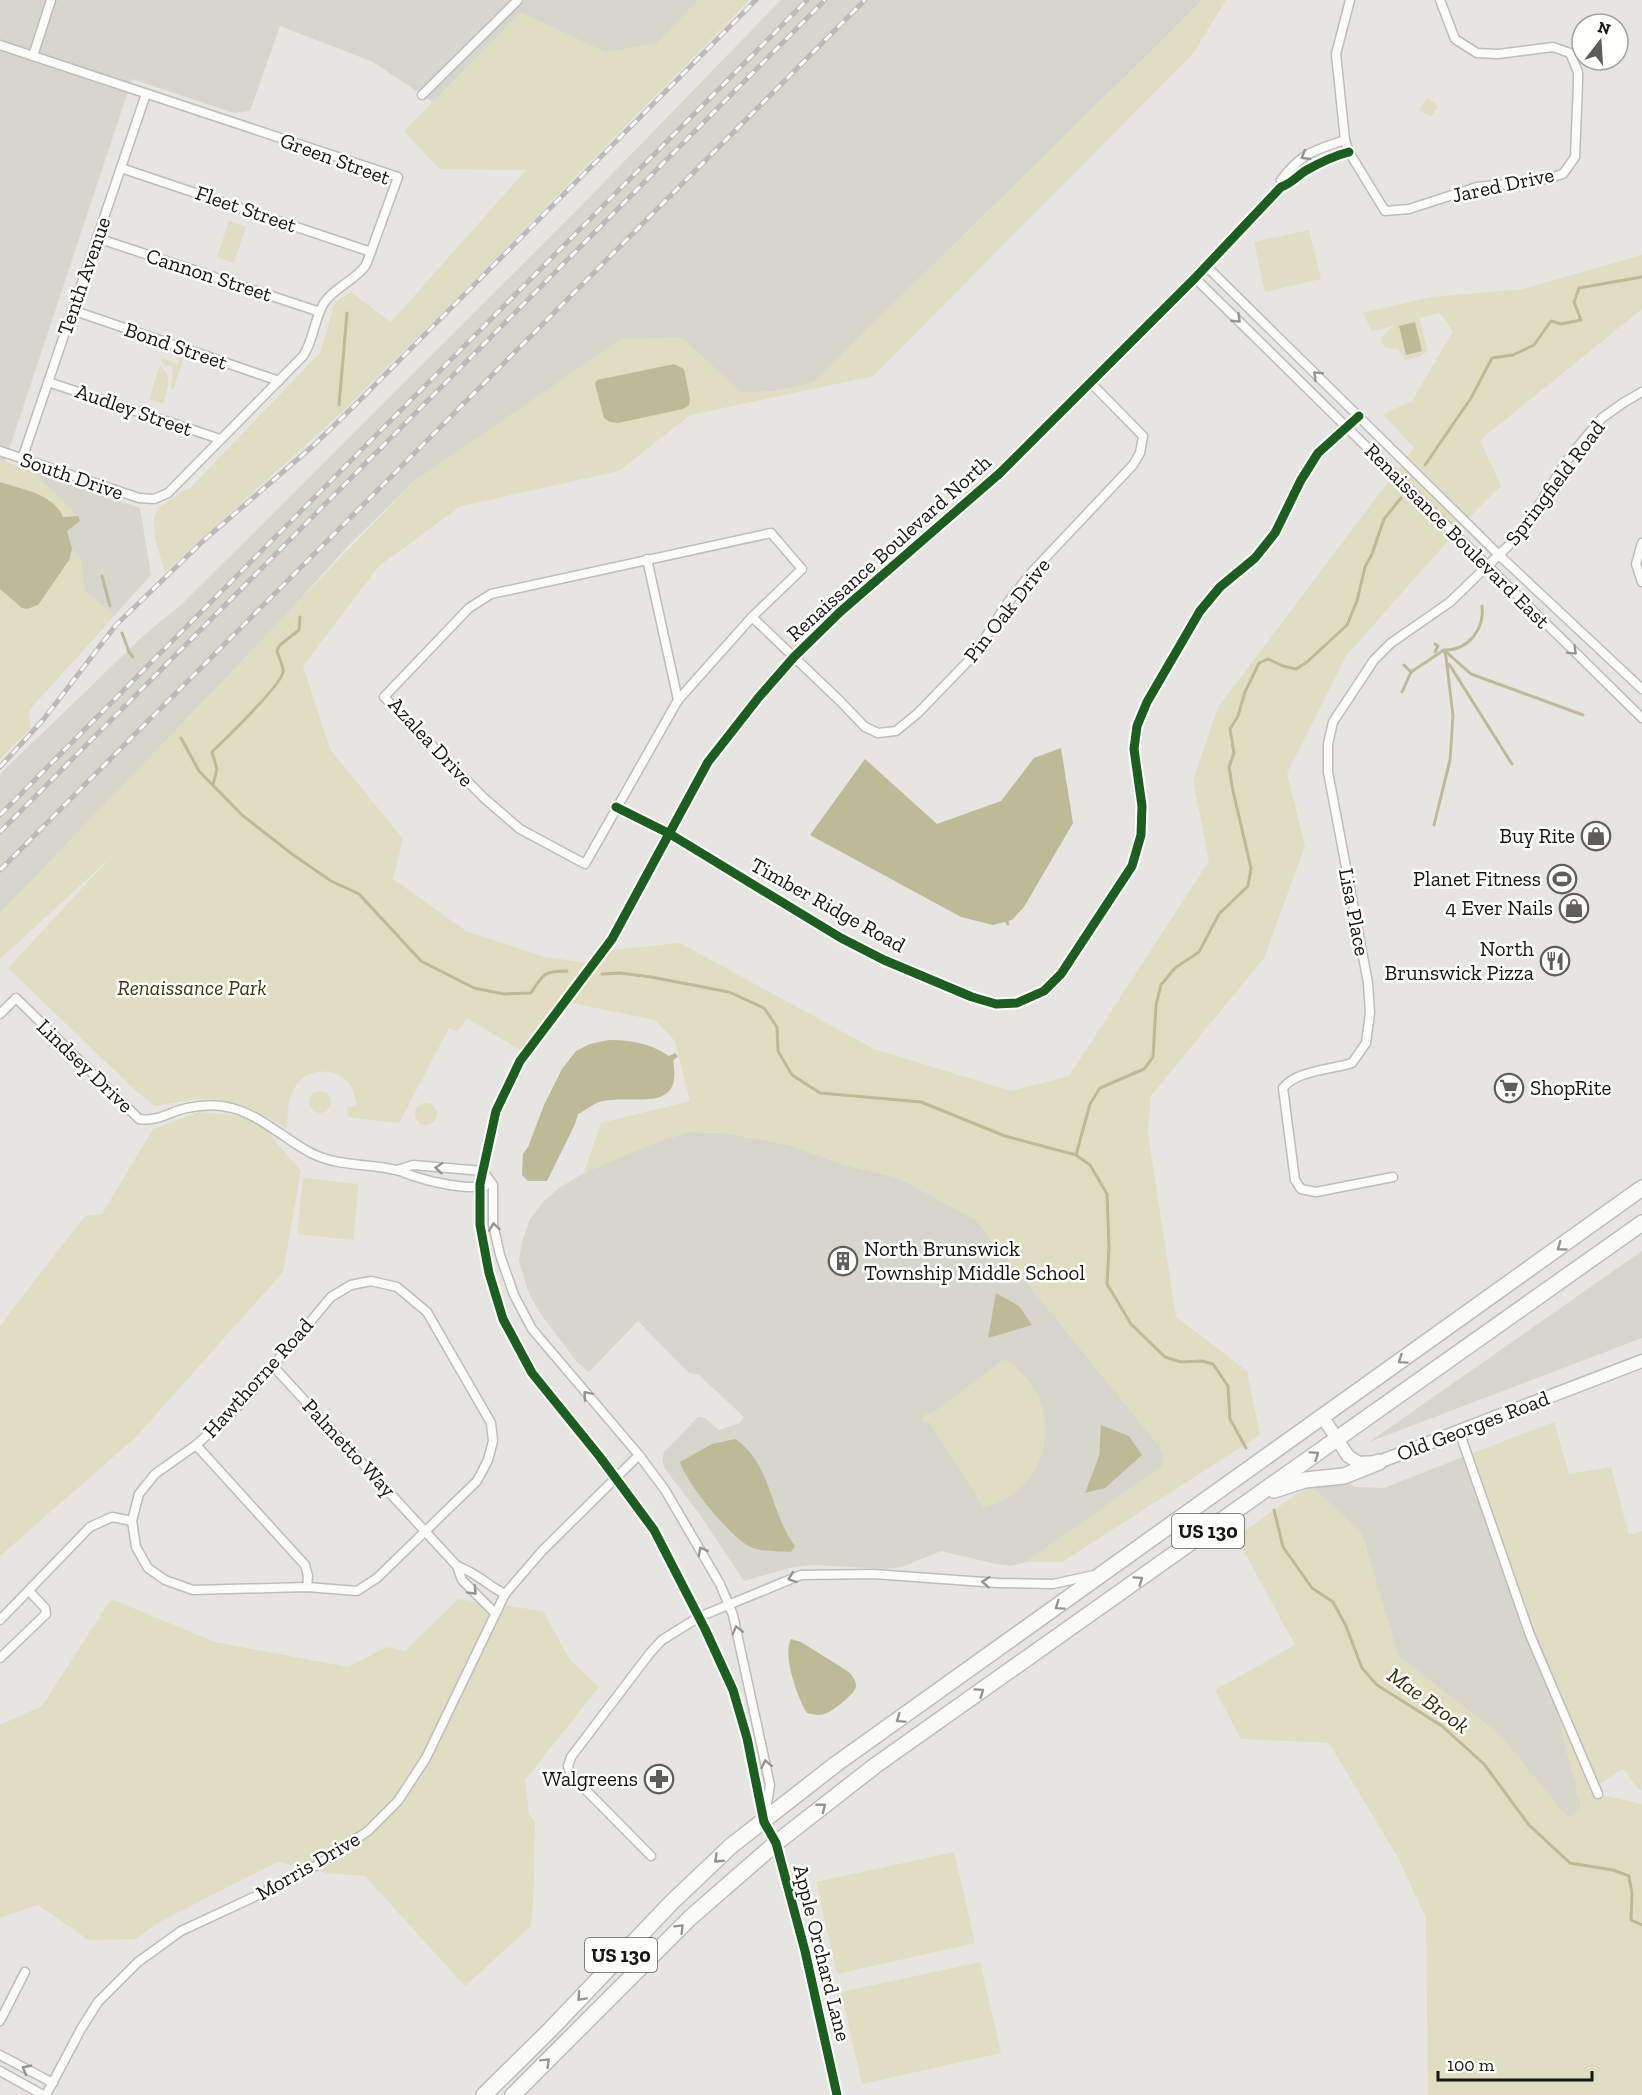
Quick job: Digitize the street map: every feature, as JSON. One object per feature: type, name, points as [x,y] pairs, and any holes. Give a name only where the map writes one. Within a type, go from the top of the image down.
[{"type":"highway","name":"US 130","points":[[484,2095],[556,2024],[672,1902],[731,1846],[836,1764],[1642,1188]]},
{"type":"highway","name":"US 130","points":[[513,2095],[690,1918],[776,1843],[876,1765],[1642,1222]]},
{"type":"highway","points":[[1259,1495],[1305,1480],[1344,1476],[1379,1462]]},
{"type":"street","points":[[33,56],[51,0]]},
{"type":"street","points":[[423,95],[518,0]]},
{"type":"street","name":"Jared Drive","points":[[1351,0],[1336,54],[1344,140],[1385,211],[1409,209],[1477,187],[1538,182],[1563,174],[1575,157],[1578,72],[1570,53],[1553,47],[1498,54],[1477,52],[1455,39],[1440,0]]},
{"type":"street","points":[[0,45],[146,94]]},
{"type":"street","name":"Tenth Avenue","points":[[22,459],[146,94]]},
{"type":"street","name":"Green Street","points":[[144,499],[154,499],[168,493],[303,356],[309,347],[320,312],[328,298],[359,275],[366,265],[398,177],[146,94]]},
{"type":"street","name":"Renaissance Boulevard North","points":[[1281,187],[1281,180],[1295,162],[1314,150],[1344,140]]},
{"type":"street","name":"Renaissance Boulevard North","points":[[764,1822],[747,1738],[733,1690],[699,1617],[654,1530],[532,1373],[503,1319],[489,1272],[480,1225],[480,1187],[496,1111],[520,1061],[612,939],[708,762],[794,657],[840,612],[1000,473],[1196,278],[1281,187],[1289,185],[1302,173],[1320,162],[1349,152]]},
{"type":"street","name":"Fleet Street","points":[[121,168],[371,252]]},
{"type":"street","name":"Cannon Street","points":[[97,237],[320,312]]},
{"type":"street","name":"Renaissance Boulevard East","points":[[1206,266],[1499,555],[1642,689]]},
{"type":"street","name":"Renaissance Boulevard East","points":[[1196,278],[1487,566],[1640,713]]},
{"type":"street","name":"Bond Street","points":[[72,310],[279,381]]},
{"type":"street","name":"Audley Street","points":[[48,381],[220,439]]},
{"type":"street","name":"Pin Oak Drive","points":[[794,657],[864,727],[878,733],[896,731],[918,713],[975,654],[1006,605],[1030,573],[1101,502],[1134,465],[1140,453],[1143,436],[1091,383]]},
{"type":"street","name":"Springfield Road","points":[[1499,555],[1526,525],[1566,462],[1602,418],[1642,392]]},
{"type":"street","name":"Timber Ridge Road","points":[[670,834],[841,938],[884,960],[972,997],[996,1004],[1017,1003],[1044,991],[1061,974],[1132,866],[1141,836],[1142,806],[1134,749],[1137,726],[1147,702],[1200,611],[1220,587],[1255,558],[1275,533],[1301,480],[1318,453],[1359,416]]},
{"type":"street","name":"South Drive","points":[[0,451],[144,499]]},
{"type":"street","name":"Azalea Drive","points":[[771,533],[802,569],[752,617],[678,700],[585,864],[520,829],[484,798],[384,697],[469,608],[491,594],[647,559],[771,533]]},
{"type":"street","points":[[1642,543],[1636,564],[1642,582]]},
{"type":"street","name":"Lisa Place","points":[[1393,1177],[1316,1192],[1301,1190],[1295,1180],[1283,1088],[1289,1081],[1300,1076],[1352,1063],[1366,1043],[1370,1013],[1368,983],[1328,772],[1328,744],[1333,722],[1374,660],[1391,643],[1450,602],[1499,555]]},
{"type":"street","points":[[647,559],[678,700]]},
{"type":"street","points":[[752,617],[794,657]]},
{"type":"street","points":[[616,807],[670,834]]},
{"type":"street","name":"Lindsey Drive","points":[[0,1014],[16,998],[139,1119],[150,1121],[186,1108],[207,1105],[231,1107],[255,1116],[312,1153],[342,1164],[396,1170],[415,1177],[463,1187],[493,1185]]},
{"type":"street","name":"Lindsey Drive","points":[[396,1170],[413,1165],[483,1171]]},
{"type":"street","points":[[483,1171],[493,1185],[493,1224],[500,1255],[514,1294],[532,1329],[639,1455],[665,1490],[694,1538],[733,1615],[770,1785],[764,1822]]},
{"type":"street","name":"Hawthorne Road","points":[[371,1281],[397,1287],[427,1312],[491,1423],[493,1441],[488,1460],[477,1481],[377,1578],[357,1591],[307,1587],[193,1590],[165,1580],[148,1568],[136,1547],[132,1521],[139,1494],[155,1474],[196,1445],[246,1398],[331,1297],[351,1285],[371,1281]]},
{"type":"street","name":"Old Georges Road","points":[[1322,1416],[1348,1456],[1359,1463],[1379,1462],[1642,1361]]},
{"type":"street","name":"Palmetto Way","points":[[272,1365],[426,1532]]},
{"type":"street","points":[[1459,1431],[1530,1635],[1598,1794]]},
{"type":"street","points":[[196,1445],[305,1565],[309,1576],[307,1587]]},
{"type":"street","name":"Morris Drive","points":[[45,2095],[98,2002],[138,1962],[181,1931],[272,1889],[319,1864],[368,1831],[398,1801],[426,1758],[505,1594],[542,1551],[639,1455]]},
{"type":"street","points":[[0,1620],[90,1527],[112,1517],[132,1521]]},
{"type":"street","points":[[426,1532],[457,1566],[462,1580],[495,1613]]},
{"type":"street","points":[[457,1566],[473,1571],[505,1594]]},
{"type":"street","points":[[651,1856],[571,1775],[567,1766],[571,1757],[662,1640],[699,1617],[801,1575],[873,1574],[998,1583],[1053,1584],[1106,1572]]},
{"type":"street","points":[[0,1658],[46,1614],[45,1608],[28,1591]]},
{"type":"street","name":"Apple Orchard Lane","points":[[764,1822],[776,1843],[805,1951],[837,2095]]},
{"type":"street","points":[[0,2021],[25,1972]]},
{"type":"street","points":[[0,2055],[53,2083]]},
{"type":"street","points":[[0,2071],[45,2095]]},
{"type":"shaded area","points":[[0,0],[749,0],[563,189],[373,62],[280,26],[250,111],[234,113],[132,79],[5,462],[140,508],[151,575],[29,710],[0,683]]},
{"type":"shaded area","points":[[781,0],[1203,0],[813,383],[775,391],[742,393],[681,338],[414,481],[345,549],[236,671],[0,914],[0,774],[145,634],[181,605],[576,211]]},
{"type":"shaded area","points":[[1415,322],[1422,351],[1406,355],[1399,326]]},
{"type":"shaded area","points":[[674,364],[684,369],[690,399],[689,405],[683,409],[618,423],[604,418],[595,384],[597,380]]},
{"type":"shaded area","points":[[0,482],[36,493],[52,503],[63,517],[78,516],[80,521],[67,531],[72,549],[69,560],[38,605],[27,609],[22,608],[0,589]]},
{"type":"shaded area","points":[[1061,748],[1073,823],[1024,907],[1012,920],[993,925],[961,917],[810,835],[865,759],[937,824],[1001,801],[1034,758]]},
{"type":"shaded area","points":[[609,1040],[640,1043],[669,1056],[675,1053],[678,1056],[673,1061],[674,1078],[670,1089],[663,1096],[652,1099],[599,1102],[578,1114],[547,1181],[528,1181],[522,1175],[523,1154],[562,1069],[576,1051],[590,1044]]},
{"type":"shaded area","points":[[689,1132],[726,1133],[789,1145],[845,1165],[899,1178],[976,1220],[1164,1452],[1163,1466],[1026,1562],[1011,1566],[941,1551],[902,1567],[887,1569],[814,1565],[793,1567],[744,1581],[698,1512],[665,1469],[662,1461],[664,1452],[698,1417],[705,1418],[719,1430],[740,1423],[744,1417],[699,1375],[689,1373],[638,1321],[589,1372],[577,1362],[540,1313],[529,1294],[519,1261],[522,1242],[530,1219],[544,1201],[559,1188],[616,1158]]},
{"type":"shaded area","points":[[1642,1251],[1642,1338],[1369,1442]]},
{"type":"shaded area","points":[[996,1293],[1019,1306],[1032,1325],[988,1338]]},
{"type":"shaded area","points":[[1101,1425],[1129,1436],[1142,1455],[1105,1488],[1085,1493],[1099,1456]]},
{"type":"shaded area","points":[[735,1439],[747,1449],[763,1474],[780,1519],[795,1546],[791,1552],[767,1551],[744,1543],[700,1497],[684,1471],[680,1462],[712,1444]]},
{"type":"shaded area","points":[[1465,1456],[1564,1700],[1561,1728],[1581,1807],[1568,1819],[1499,1734],[1398,1656],[1362,1534],[1309,1484],[1330,1469],[1354,1487],[1384,1488]]},
{"type":"shaded area","points":[[791,1639],[801,1642],[849,1672],[855,1680],[856,1686],[852,1693],[827,1713],[817,1715],[807,1713],[803,1706],[788,1655]]},
{"type":"green space","points":[[698,0],[749,0],[344,410],[165,572],[154,530],[156,513],[160,507],[183,490],[188,490],[320,353],[335,302],[351,292],[391,322],[526,170],[439,169],[404,131],[521,12],[605,52],[656,44]]},
{"type":"green space","name":"Renaissance Park","points":[[1203,0],[1226,0],[1192,55],[873,376],[690,415],[619,471],[461,506],[379,566],[303,666],[330,749],[403,839],[393,879],[466,931],[545,957],[595,964],[602,951],[680,943],[874,1049],[1011,1091],[1069,1076],[1209,861],[1193,780],[1218,707],[1414,448],[1383,414],[1412,401],[1453,331],[1440,313],[1419,318],[1428,351],[1419,357],[1405,360],[1398,349],[1387,348],[1381,343],[1381,338],[1393,326],[1372,331],[1363,313],[1431,297],[1523,289],[1642,255],[1642,309],[1480,440],[1501,486],[1461,526],[1346,656],[1287,773],[1305,846],[1264,958],[1151,1096],[1148,1133],[1176,1317],[1247,1371],[1260,1435],[1062,1562],[1026,1562],[1162,1466],[1164,1452],[976,1220],[899,1178],[845,1165],[789,1145],[726,1133],[689,1132],[660,1141],[584,1173],[601,1123],[690,1101],[675,1041],[655,1020],[562,1001],[525,1053],[467,1018],[457,1032],[449,1028],[399,1123],[348,1116],[347,1107],[357,1106],[352,1089],[341,1076],[328,1072],[307,1075],[297,1084],[290,1100],[287,1129],[256,1111],[222,1100],[197,1099],[155,1106],[136,1091],[8,968],[111,857],[0,959],[0,913],[414,481],[621,339],[681,337],[742,393],[775,391],[813,383]]},
{"type":"green space","points":[[1427,98],[1438,106],[1431,117],[1419,110]]},
{"type":"green space","points":[[229,221],[246,227],[234,263],[217,257]]},
{"type":"green space","points":[[1309,230],[1321,279],[1265,292],[1254,242]]},
{"type":"green space","points":[[180,356],[184,357],[173,390],[171,389],[173,368],[161,362],[162,358],[178,364]]},
{"type":"green space","points":[[160,365],[168,379],[168,388],[163,403],[149,399]]},
{"type":"green space","points":[[0,461],[33,472],[78,516],[63,517],[58,509],[44,497],[0,482]]},
{"type":"green space","points":[[72,549],[81,560],[85,591],[115,615],[29,710],[31,728],[0,759],[0,589],[22,608],[27,609],[38,605],[69,560]]},
{"type":"green space","points":[[320,1091],[328,1094],[331,1102],[328,1110],[320,1113],[312,1110],[309,1102],[312,1094]]},
{"type":"green space","points":[[426,1103],[434,1106],[437,1114],[434,1122],[426,1125],[418,1122],[415,1114],[418,1106]]},
{"type":"green space","points":[[199,1112],[254,1117],[301,1171],[283,1272],[135,1438],[0,1556],[0,1327],[85,1216],[102,1214],[153,1129]]},
{"type":"green space","points":[[303,1178],[359,1184],[353,1240],[297,1234]]},
{"type":"green space","points":[[1004,1359],[1024,1376],[1038,1396],[1045,1418],[1045,1440],[1039,1462],[1026,1481],[1008,1497],[984,1508],[929,1422],[922,1422],[924,1412],[930,1415]]},
{"type":"green space","points":[[1554,1422],[1569,1474],[1611,1467],[1629,1535],[1642,1531],[1642,1790],[1640,1791],[1623,1769],[1588,1792],[1642,1804],[1642,2095],[1428,2095],[1426,1918],[1397,1856],[1329,1743],[1241,1739],[1215,1690],[1295,1645],[1236,1537],[1294,1496],[1312,1487],[1362,1534],[1398,1656],[1499,1734],[1569,1819],[1581,1807],[1561,1728],[1564,1700],[1465,1456]]},
{"type":"green space","points":[[111,1599],[215,1642],[348,1667],[387,1647],[405,1651],[458,1599],[543,1611],[570,1660],[599,1687],[525,1780],[529,1814],[535,1821],[531,1926],[465,1986],[365,1876],[327,1873],[278,1862],[163,1920],[135,1939],[89,1940],[38,1905],[0,1918],[0,1725],[42,1706]]},
{"type":"green space","points":[[954,1852],[975,1943],[837,1974],[816,1882]]},
{"type":"green space","points":[[980,1962],[1001,2053],[862,2084],[841,1992]]},
{"type":"waterway","points":[[1425,465],[1471,398],[1492,358],[1513,355],[1534,345],[1551,321],[1561,324],[1581,320],[1574,302],[1579,288],[1642,277]]},
{"type":"waterway","points":[[339,405],[347,313]]},
{"type":"waterway","points":[[1076,1155],[1090,1104],[1100,1088],[1144,1069],[1153,1057],[1156,1005],[1161,985],[1175,968],[1199,952],[1219,914],[1248,886],[1251,868],[1229,767],[1234,753],[1230,729],[1238,716],[1245,692],[1259,663],[1268,659],[1296,669],[1307,662],[1347,625],[1357,601],[1365,567],[1384,519],[1401,498]]},
{"type":"waterway","points":[[102,576],[110,606]]},
{"type":"waterway","points":[[1445,650],[1461,646],[1474,636],[1481,622],[1482,606]]},
{"type":"waterway","points":[[213,785],[217,769],[212,752],[263,700],[280,679],[283,669],[277,650],[299,630],[300,617]]},
{"type":"waterway","points":[[122,633],[133,657]]},
{"type":"waterway","points":[[1435,644],[1438,646],[1435,652]]},
{"type":"waterway","points":[[1404,665],[1411,672],[1444,650],[1446,657],[1453,716],[1450,760],[1434,825]]},
{"type":"waterway","points":[[1445,651],[1471,674],[1583,715]]},
{"type":"waterway","points":[[1449,664],[1512,764]]},
{"type":"waterway","points":[[1402,692],[1411,672]]},
{"type":"waterway","points":[[181,738],[199,771],[242,815],[331,881],[359,894],[421,961],[474,988],[504,994],[531,993],[545,975],[567,971]]},
{"type":"waterway","points":[[1005,918],[1008,924]]},
{"type":"waterway","points":[[602,974],[620,973],[651,977],[729,992],[764,1008],[777,1027],[778,1051],[792,1075],[820,1093],[921,1102],[1005,1136],[1076,1155],[1090,1165],[1107,1194],[1109,1247],[1107,1284],[1131,1324],[1165,1357],[1181,1362],[1202,1361],[1213,1364],[1228,1386],[1230,1419],[1246,1448]]},
{"type":"waterway","name":"Mae Brook","points":[[1274,1510],[1283,1547],[1312,1588],[1333,1602],[1346,1626],[1362,1668],[1377,1685],[1442,1726],[1484,1764],[1529,1825],[1570,1863],[1613,1870],[1629,1876],[1632,1894],[1631,1920],[1642,1925]]},
{"type":"railway","points":[[0,767],[43,720],[116,625],[203,541],[314,445],[356,404],[756,0]]},
{"type":"railway","points":[[0,815],[807,0]]},
{"type":"railway","points":[[0,832],[825,0]]},
{"type":"railway","points":[[0,870],[865,0]]},
{"type":"cycle path","points":[[837,2095],[805,1951],[776,1843],[764,1822],[747,1738],[733,1690],[705,1629],[654,1530],[600,1457],[532,1373],[503,1319],[489,1273],[480,1225],[480,1184],[496,1111],[520,1061],[612,939],[708,762],[794,657],[840,612],[1000,473],[1195,278],[1281,187],[1316,165],[1349,152]]},
{"type":"cycle path","points":[[616,807],[670,834],[841,938],[884,960],[972,997],[996,1004],[1017,1003],[1044,991],[1061,974],[1132,866],[1141,835],[1142,806],[1134,749],[1137,726],[1147,702],[1200,611],[1220,587],[1255,558],[1275,533],[1301,480],[1318,453],[1359,416]]},
{"type":"place","name":"Buy Rite","points":[[1596,836]]},
{"type":"place","name":"Planet Fitness","points":[[1562,879]]},
{"type":"place","name":"4 Ever Nails","points":[[1574,908]]},
{"type":"place","name":"North Brunswick Pizza","points":[[1555,961]]},
{"type":"place","name":"ShopRite","points":[[1509,1088]]},
{"type":"place","name":"North Brunswick Township Middle School","points":[[843,1261]]},
{"type":"place","name":"Walgreens","points":[[659,1779]]}]
